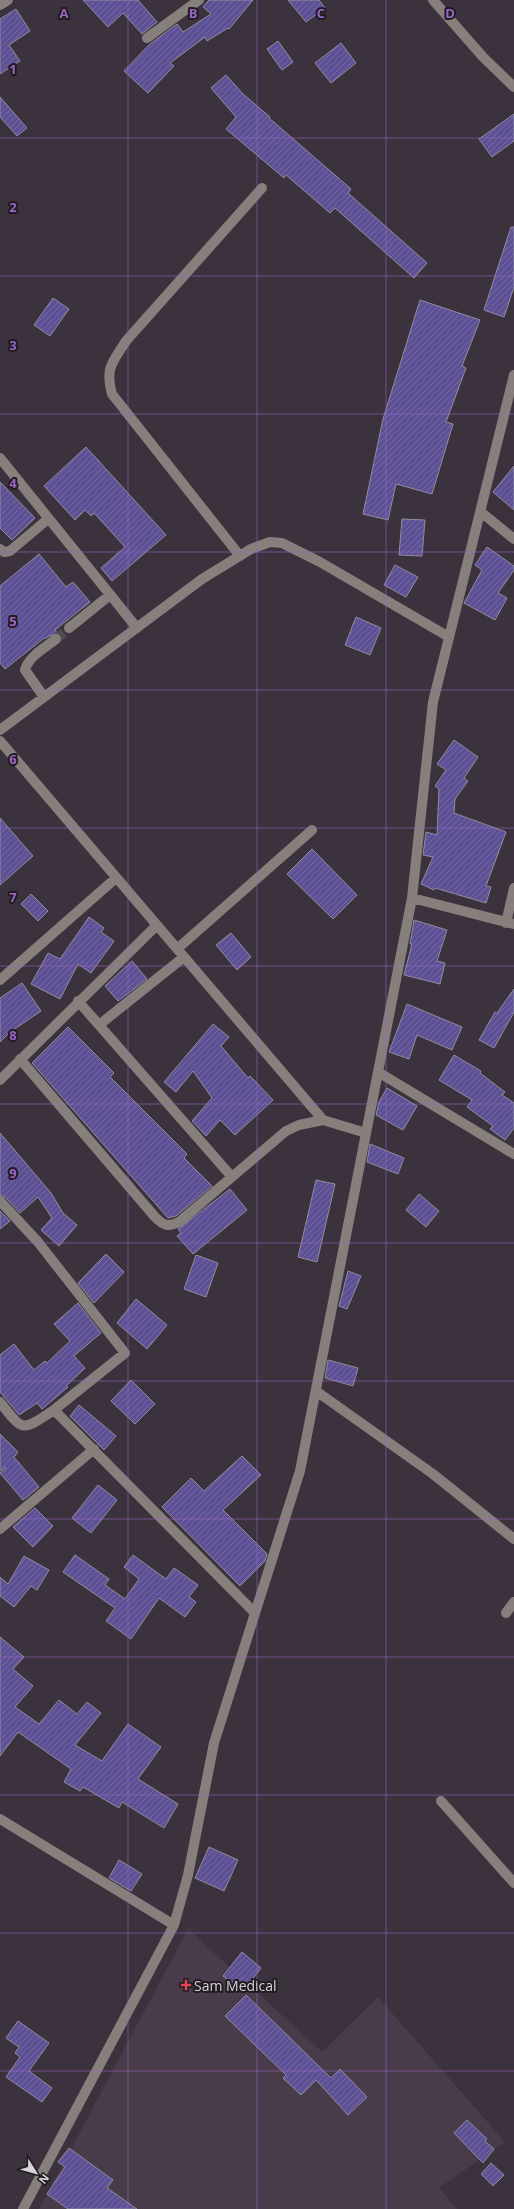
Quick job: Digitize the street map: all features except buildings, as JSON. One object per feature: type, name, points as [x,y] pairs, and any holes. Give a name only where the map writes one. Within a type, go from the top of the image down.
[{"type":"street","points":[[0,5],[8,0]]},
{"type":"street","points":[[147,38],[199,0]]},
{"type":"street","points":[[434,0],[483,57],[514,86]]},
{"type":"street","points":[[240,556],[112,394],[107,377],[112,362],[126,341],[262,188]]},
{"type":"street","points":[[23,2209],[174,1925],[188,1875],[214,1743],[300,1471],[412,898],[433,702],[514,375]]},
{"type":"street","points":[[0,458],[137,628]]},
{"type":"street","points":[[481,512],[514,539]]},
{"type":"street","points":[[0,549],[4,552],[10,551],[48,519]]},
{"type":"street","points":[[0,730],[202,579],[251,549],[270,542],[282,543],[320,562],[449,637]]},
{"type":"street","points":[[69,628],[110,595]]},
{"type":"street","points":[[44,697],[27,675],[25,670],[26,664],[56,639]]},
{"type":"street","points":[[0,741],[323,1120]]},
{"type":"street","points":[[177,948],[312,830]]},
{"type":"street","points":[[0,980],[116,878]]},
{"type":"street","points":[[412,898],[510,924],[514,888]]},
{"type":"street","points":[[0,1080],[156,925]]},
{"type":"street","points":[[99,1025],[184,957]]},
{"type":"street","points":[[78,1001],[232,1176]]},
{"type":"street","points":[[20,1059],[162,1224],[170,1226],[179,1222],[286,1131],[299,1125],[323,1120],[366,1133]]},
{"type":"street","points":[[378,1072],[514,1154]]},
{"type":"street","points":[[0,1201],[38,1242],[125,1353],[54,1410],[30,1426],[24,1426],[17,1423],[0,1402]]},
{"type":"street","points":[[316,1391],[433,1474],[514,1540]]},
{"type":"street","points":[[54,1410],[255,1613]]},
{"type":"street","points":[[0,1529],[94,1449]]},
{"type":"street","points":[[506,1613],[514,1602]]},
{"type":"street","points":[[441,1801],[514,1883]]},
{"type":"street","points":[[0,1819],[174,1925]]},
{"type":"shaded area","points":[[188,1929],[322,2052],[378,1997],[505,2142],[439,2188],[457,2209],[39,2209]]},
{"type":"tunnel","points":[[56,639],[69,628]]},
{"type":"place","name":"Sam Medical","points":[[186,1985]]}]
